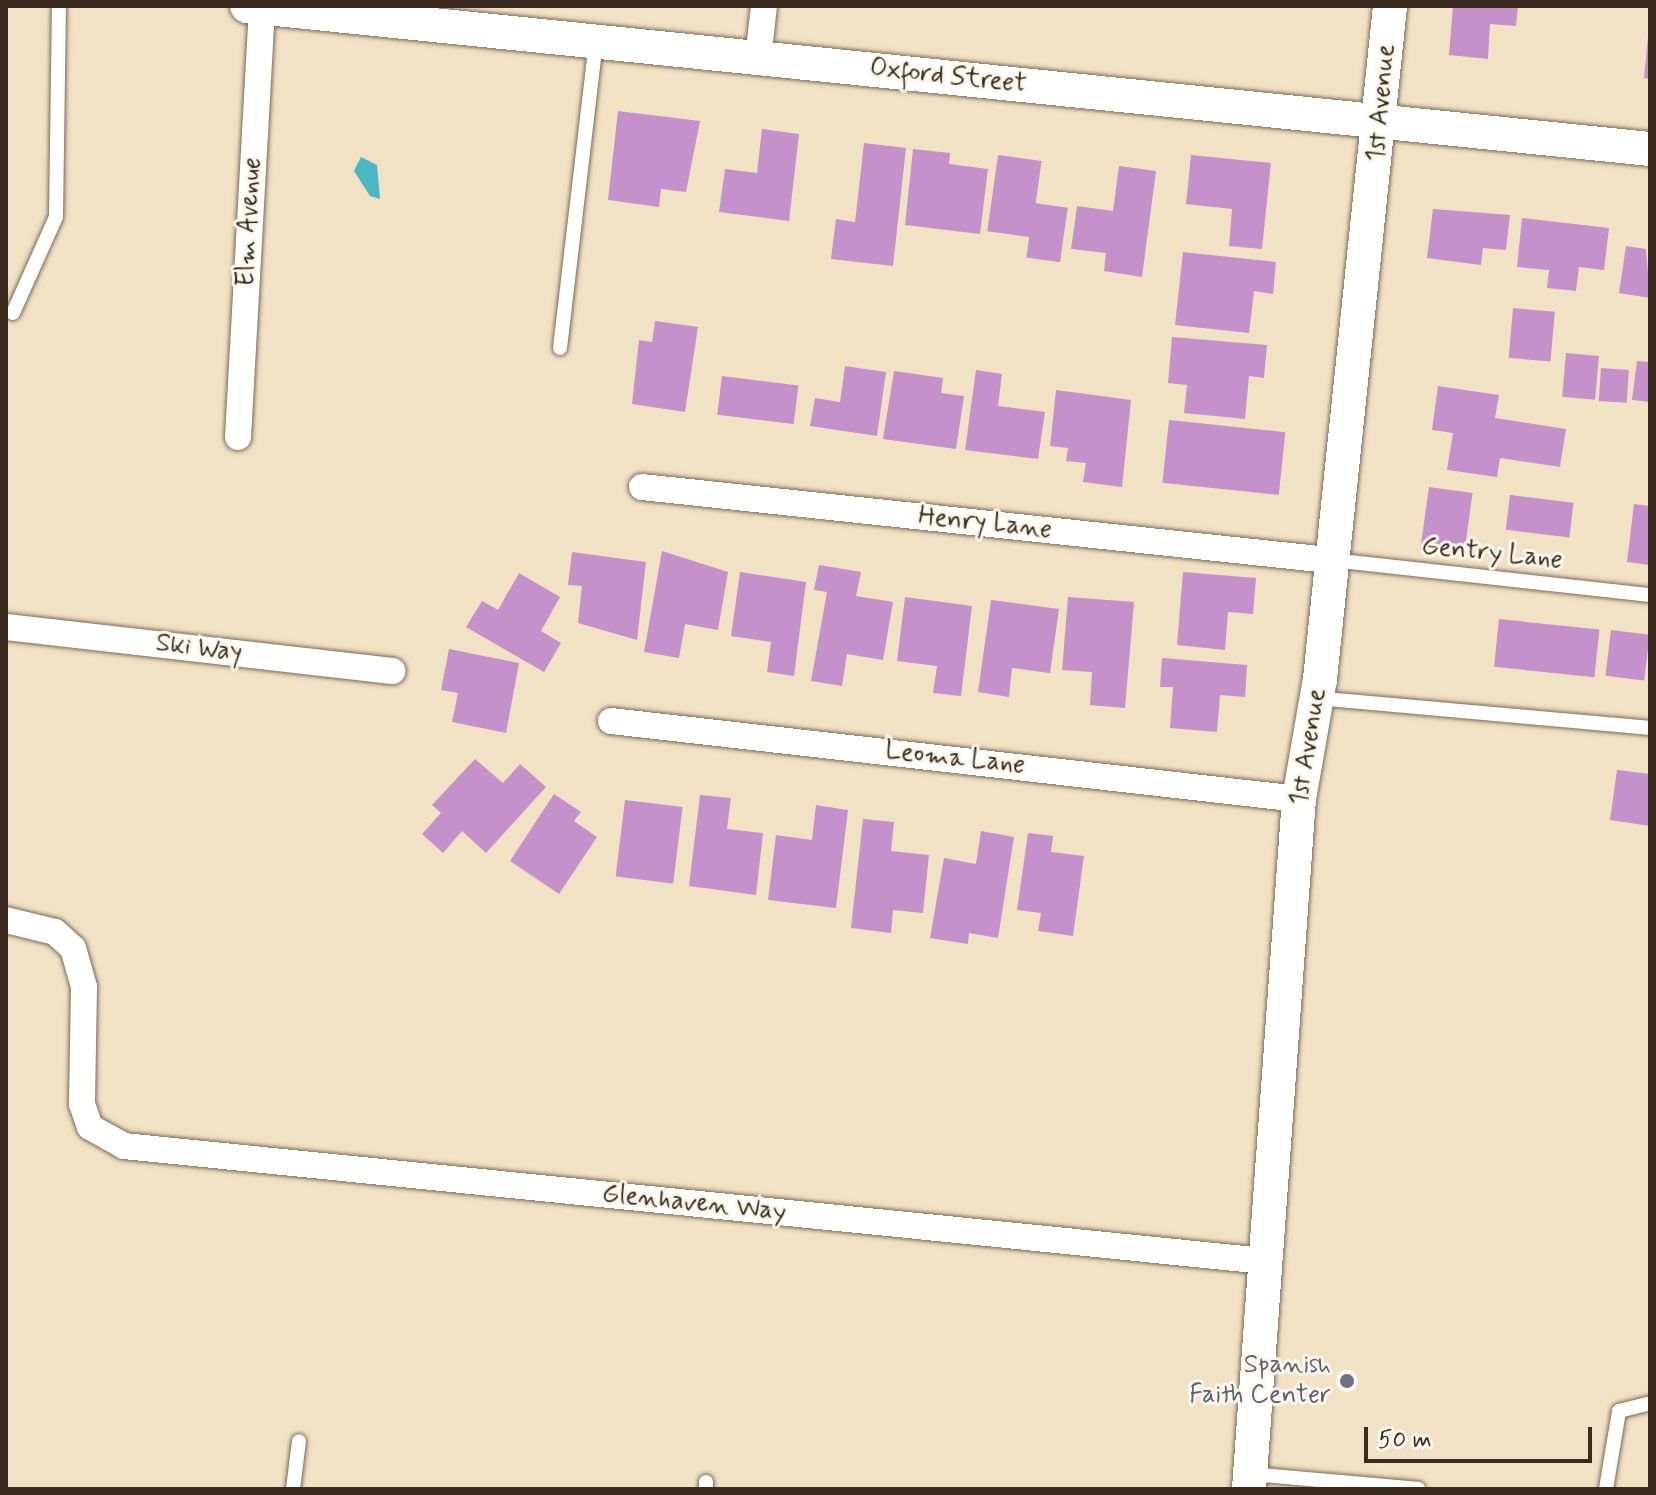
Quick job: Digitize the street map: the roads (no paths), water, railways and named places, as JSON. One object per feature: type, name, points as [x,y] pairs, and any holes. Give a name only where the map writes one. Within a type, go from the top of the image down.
[{"type":"street","points":[[758,58],[764,6]]},
{"type":"street","name":"1st Avenue","points":[[1250,1481],[1299,799],[1315,698],[1380,122],[1390,6]]},
{"type":"street","name":"Oxford Street","points":[[254,7],[1650,149]]},
{"type":"street","name":"Elm Avenue","points":[[238,437],[254,7]]},
{"type":"street","name":"Henry Lane","points":[[642,487],[1329,560]]},
{"type":"street","name":"Ski Way","points":[[6,627],[393,671]]},
{"type":"street","name":"Leoma Lane","points":[[611,721],[1299,799]]},
{"type":"street","name":"Glenhaven Way","points":[[6,920],[55,932],[73,948],[84,987],[82,1104],[90,1127],[124,1146],[1264,1261]]},
{"type":"lane","points":[[13,313],[56,217],[59,6]]},
{"type":"lane","points":[[560,348],[596,42]]},
{"type":"lane","name":"Gentry Lane","points":[[1329,560],[1650,595]]},
{"type":"lane","points":[[1315,698],[1650,728]]},
{"type":"lane","points":[[1606,1489],[1619,1411],[1650,1403]]},
{"type":"lane","points":[[293,1489],[299,1441]]},
{"type":"lane","points":[[1250,1481],[1418,1489]]},
{"type":"water","points":[[361,157],[377,165],[380,199],[370,196],[354,171]]},
{"type":"place","name":"Spanish Faith Center","points":[[1347,1381]]}]
